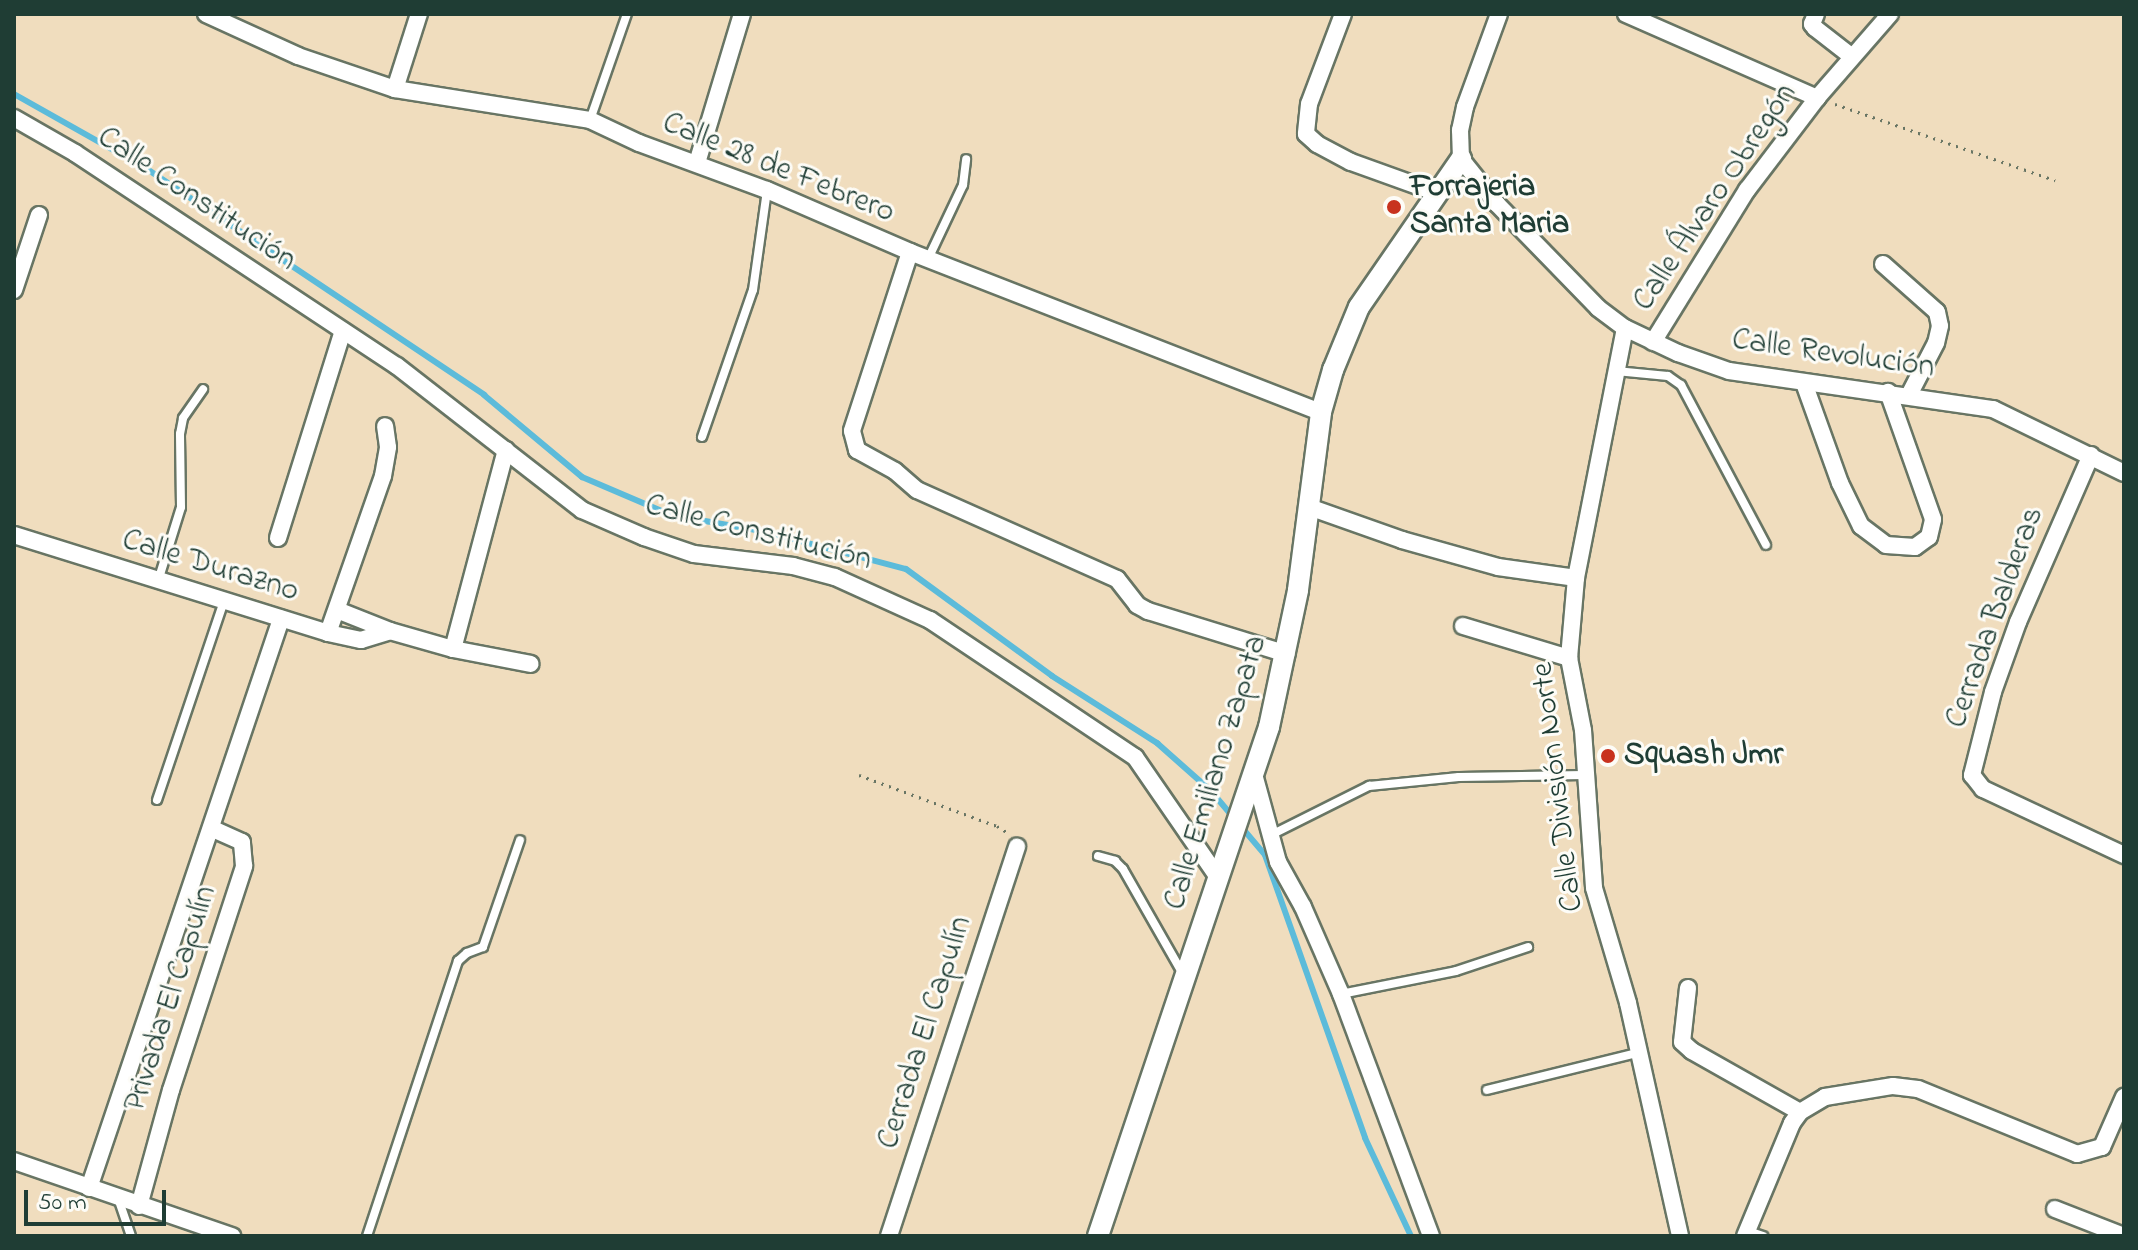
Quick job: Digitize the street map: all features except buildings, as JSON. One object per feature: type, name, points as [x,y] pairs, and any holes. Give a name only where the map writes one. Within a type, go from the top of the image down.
[{"type":"street","name":"Calle 28 de Febrero","points":[[206,14],[298,56],[395,89],[590,120],[639,143],[767,190],[910,252],[1321,412]]},
{"type":"street","points":[[395,89],[419,14]]},
{"type":"street","points":[[697,163],[742,14]]},
{"type":"street","points":[[1343,14],[1309,104],[1306,134],[1317,144],[1351,162],[1437,193]]},
{"type":"street","points":[[1461,159],[1460,130],[1465,107],[1499,14]]},
{"type":"street","points":[[1626,14],[1817,98]]},
{"type":"street","points":[[1816,14],[1812,24],[1815,28],[1851,56]]},
{"type":"street","name":"Calle Álvaro Obregón","points":[[1653,342],[1747,190],[1851,56],[1890,14]]},
{"type":"street","name":"Calle Constitución","points":[[14,118],[75,153],[397,366],[582,510],[644,537],[694,554],[793,566],[835,577],[930,620],[1135,757],[1221,866]]},
{"type":"street","name":"Calle Emiliano Zapata","points":[[1098,1236],[1254,774],[1287,654],[1321,412],[1338,356],[1359,307],[1461,159]]},
{"type":"street","name":"Calle Revolución","points":[[1461,159],[1539,249],[1598,308],[1625,328],[1653,342],[1729,371],[1993,409],[2124,473]]},
{"type":"street","points":[[14,290],[39,215]]},
{"type":"street","points":[[910,252],[852,431],[857,450],[895,471],[917,490],[1117,579],[1137,605],[1148,611],[1287,654]]},
{"type":"street","points":[[1883,264],[1937,312],[1940,326],[1936,343],[1909,395]]},
{"type":"street","name":"Calle División Norte","points":[[1625,328],[1576,578],[1569,658],[1583,730],[1594,888],[1628,1003],[1680,1236]]},
{"type":"street","points":[[278,538],[343,331]]},
{"type":"street","points":[[1804,383],[1840,483],[1861,526],[1886,545],[1915,547],[1929,537],[1933,519],[1888,392]]},
{"type":"street","points":[[328,633],[383,476],[388,447],[385,426]]},
{"type":"street","points":[[453,649],[506,450]]},
{"type":"street","name":"Cerrada Balderas","points":[[2091,455],[2018,622],[1993,692],[1972,775],[1983,789],[2124,855]]},
{"type":"street","points":[[1309,507],[1402,540],[1498,567],[1576,578]]},
{"type":"street","name":"Calle Durazno","points":[[14,535],[328,633],[361,640],[390,631]]},
{"type":"street","name":"Calle Durazno","points":[[337,610],[390,631],[453,649],[531,664]]},
{"type":"street","points":[[89,1188],[281,619]]},
{"type":"street","points":[[1463,626],[1569,658]]},
{"type":"street","points":[[1254,774],[1278,862],[1303,907],[1341,994],[1431,1236]]},
{"type":"street","name":"Privada El Capulín","points":[[139,1206],[175,1076],[244,866],[242,842],[211,828]]},
{"type":"street","name":"Cerrada El Capulín","points":[[889,1236],[1017,847]]},
{"type":"street","points":[[1688,988],[1682,1042],[1692,1051],[1800,1112]]},
{"type":"street","points":[[1752,1234],[1792,1123],[1800,1112],[1837,1094],[1893,1086],[1918,1089],[2077,1154],[2102,1147],[2119,1122],[2124,1097]]},
{"type":"street","points":[[14,1161],[232,1236]]},
{"type":"street","points":[[2055,1209],[2124,1236]]},
{"type":"lane","points":[[590,120],[627,14]]},
{"type":"lane","points":[[928,259],[963,185],[966,159]]},
{"type":"lane","points":[[702,437],[753,290],[767,190]]},
{"type":"lane","points":[[1615,371],[1668,376],[1681,385],[1766,545]]},
{"type":"lane","points":[[158,581],[181,507],[180,434],[183,418],[203,389]]},
{"type":"lane","points":[[157,800],[224,601]]},
{"type":"lane","points":[[1271,835],[1369,786],[1459,777],[1584,775]]},
{"type":"lane","points":[[367,1236],[458,961],[467,953],[483,947],[520,840]]},
{"type":"lane","points":[[1098,856],[1115,861],[1123,869],[1185,978]]},
{"type":"lane","points":[[1341,994],[1456,971],[1528,947]]},
{"type":"lane","points":[[1487,1090],[1637,1053]]},
{"type":"lane","points":[[118,1198],[131,1236]]},
{"type":"path","points":[[1817,98],[2055,180]]},
{"type":"path","points":[[859,775],[997,826],[1009,834],[1017,847]]},
{"type":"waterway","points":[[14,94],[147,169],[484,395],[582,477],[671,515],[762,531],[906,569],[1052,676],[1157,743],[1211,791],[1265,855],[1365,1138],[1411,1236]]},
{"type":"place","name":"Forrajeria Santa Maria","points":[[1394,207]]},
{"type":"place","name":"Squash Jmr","points":[[1608,756]]}]
